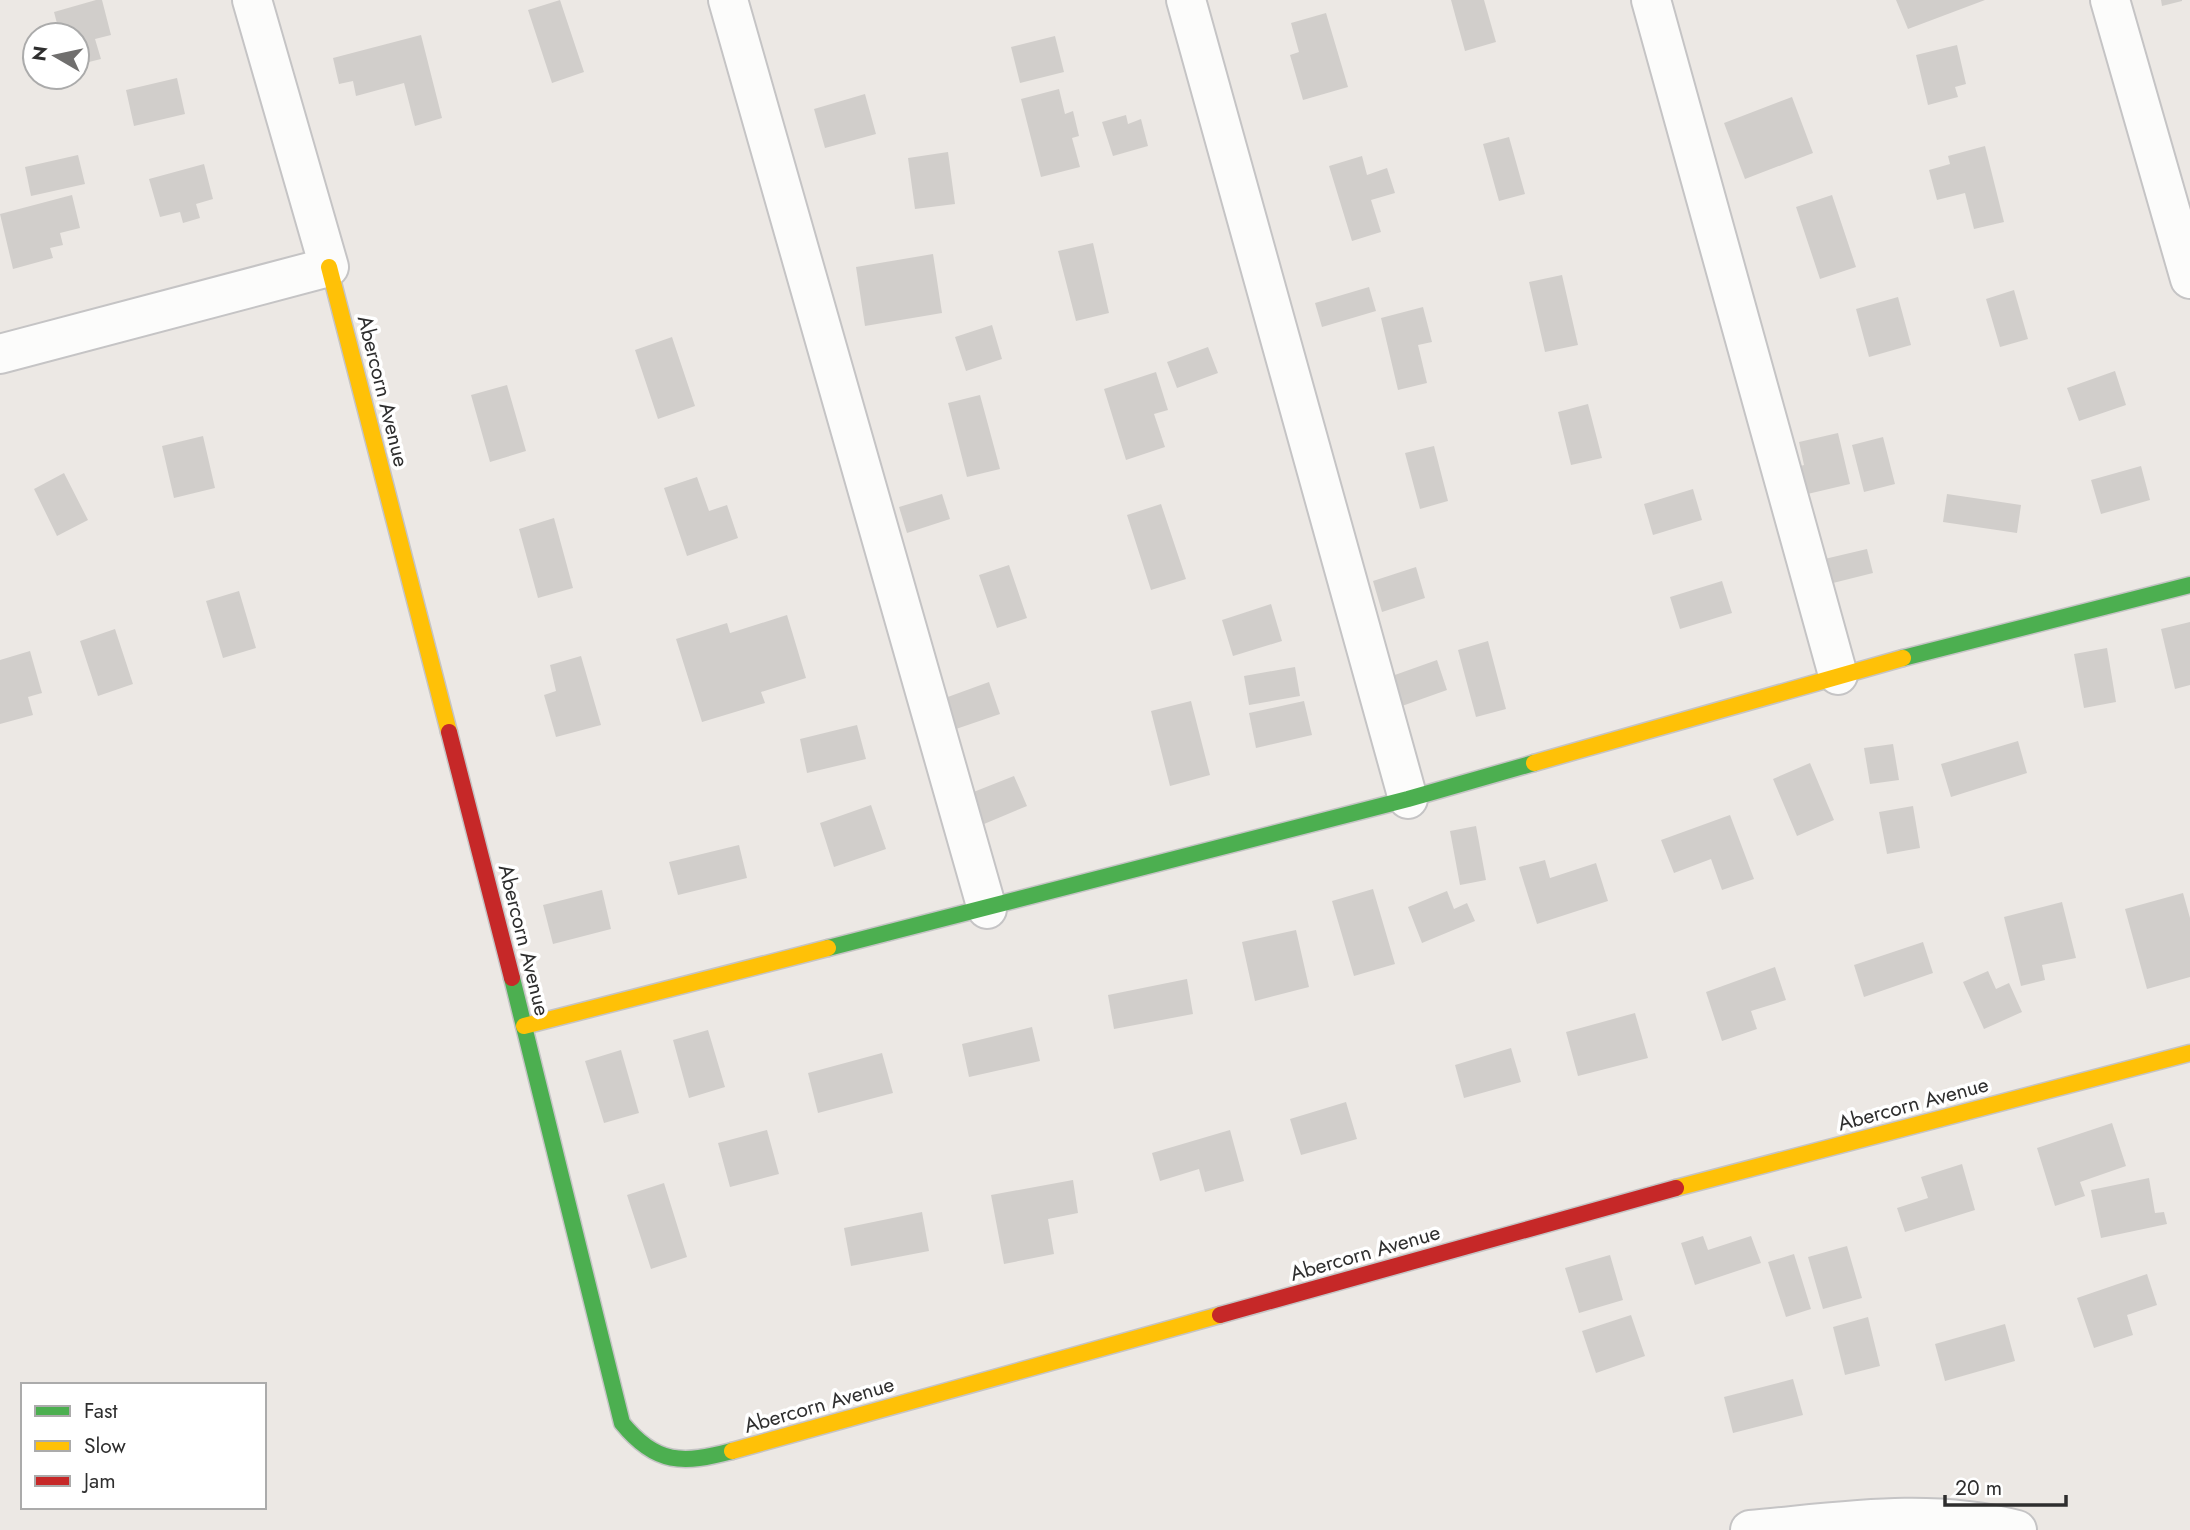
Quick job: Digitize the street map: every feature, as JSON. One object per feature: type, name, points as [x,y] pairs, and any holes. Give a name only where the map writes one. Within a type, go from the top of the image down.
[{"type":"street","points":[[0,354],[329,267],[252,0]]},
{"type":"street","points":[[728,0],[987,909]]},
{"type":"street","points":[[1186,0],[1408,799]]},
{"type":"street","points":[[1651,0],[1838,675]]},
{"type":"street","points":[[2110,0],[2190,279]]},
{"type":"street","name":"Abercorn Avenue","points":[[329,267],[524,1026],[622,1423],[640,1447],[666,1460],[698,1460],[1711,1179],[2190,1053]]},
{"type":"street","points":[[524,1026],[1408,799],[1838,675],[2190,585]]},
{"type":"street","points":[[1750,1530],[1917,1515],[1989,1523],[2017,1530]]},
{"type":"building","points":[[102,0],[111,35],[95,39],[101,59],[91,62],[91,21],[56,21],[54,12]]},
{"type":"building","points":[[560,0],[584,72],[552,83],[528,10]]},
{"type":"building","points":[[1451,0],[1484,0],[1496,42],[1465,51]]},
{"type":"building","points":[[1896,0],[1985,0],[1908,29]]},
{"type":"building","points":[[2161,0],[2182,0],[2182,1],[2162,6]]},
{"type":"building","points":[[1326,13],[1348,87],[1303,100],[1290,55],[1299,52],[1291,23]]},
{"type":"building","points":[[421,35],[442,118],[415,126],[404,83],[356,96],[353,81],[339,84],[333,58]]},
{"type":"building","points":[[1055,36],[1064,72],[1020,83],[1011,47]]},
{"type":"building","points":[[1957,45],[1966,84],[1955,87],[1958,97],[1928,105],[1916,55]]},
{"type":"building","points":[[177,78],[185,114],[134,126],[126,90]]},
{"type":"building","points":[[1059,89],[1065,114],[1073,111],[1079,136],[1072,138],[1080,167],[1041,177],[1021,99]]},
{"type":"building","points":[[865,94],[876,134],[825,148],[814,109]]},
{"type":"building","points":[[1792,97],[1813,153],[1745,179],[1724,123]]},
{"type":"building","points":[[1126,115],[1128,124],[1141,119],[1148,146],[1113,156],[1102,122]]},
{"type":"building","points":[[1509,137],[1525,194],[1499,201],[1483,144]]},
{"type":"building","points":[[1985,146],[2004,222],[1974,229],[1965,193],[1937,200],[1929,170],[1950,164],[1948,156]]},
{"type":"building","points":[[948,152],[955,204],[915,209],[908,158]]},
{"type":"building","points":[[78,155],[85,184],[31,196],[25,167]]},
{"type":"building","points":[[1362,156],[1367,175],[1387,168],[1395,193],[1371,200],[1381,232],[1352,241],[1329,166]]},
{"type":"building","points":[[204,164],[213,199],[196,204],[200,218],[183,223],[180,212],[160,217],[149,179]]},
{"type":"building","points":[[72,195],[80,228],[60,233],[63,245],[50,248],[53,258],[13,269],[0,214]]},
{"type":"building","points":[[1832,195],[1856,267],[1820,279],[1796,207]]},
{"type":"building","points":[[1093,243],[1109,313],[1076,321],[1058,251]]},
{"type":"building","points":[[933,254],[942,313],[865,326],[856,267]]},
{"type":"building","points":[[1562,275],[1578,345],[1545,352],[1529,282]]},
{"type":"building","points":[[1369,287],[1376,311],[1322,327],[1315,303]]},
{"type":"building","points":[[2014,290],[2028,339],[2000,347],[1986,299]]},
{"type":"building","points":[[1898,297],[1911,345],[1869,357],[1856,309]]},
{"type":"building","points":[[1423,307],[1432,342],[1418,345],[1427,383],[1398,390],[1381,318]]},
{"type":"building","points":[[992,325],[1002,359],[966,371],[955,337]]},
{"type":"building","points":[[672,337],[695,406],[658,419],[635,350]]},
{"type":"building","points":[[1208,347],[1218,373],[1177,388],[1167,362]]},
{"type":"building","points":[[2115,371],[2126,405],[2079,421],[2067,388]]},
{"type":"building","points":[[1156,372],[1168,410],[1154,414],[1165,447],[1126,460],[1104,389]]},
{"type":"building","points":[[507,385],[526,451],[490,462],[471,395]]},
{"type":"building","points":[[980,395],[1000,469],[967,477],[948,403]]},
{"type":"building","points":[[1588,404],[1602,458],[1571,465],[1558,412]]},
{"type":"building","points":[[1838,433],[1850,484],[1799,496],[1793,468],[1804,465],[1799,442]]},
{"type":"building","points":[[203,436],[215,488],[174,498],[162,446]]},
{"type":"building","points":[[1883,437],[1895,484],[1864,492],[1852,445]]},
{"type":"building","points":[[1434,446],[1448,501],[1420,509],[1405,453]]},
{"type":"building","points":[[2141,466],[2150,500],[2101,514],[2091,480]]},
{"type":"building","points":[[64,473],[88,520],[57,536],[34,489]]},
{"type":"building","points":[[697,477],[709,511],[727,505],[738,538],[687,556],[664,488]]},
{"type":"building","points":[[1693,489],[1702,520],[1653,535],[1644,504]]},
{"type":"building","points":[[942,494],[950,519],[907,533],[899,507]]},
{"type":"building","points":[[1947,494],[2021,505],[2017,533],[1943,522]]},
{"type":"building","points":[[1161,504],[1186,579],[1151,590],[1127,515]]},
{"type":"building","points":[[554,518],[573,588],[538,598],[519,529]]},
{"type":"building","points":[[1867,549],[1873,573],[1821,586],[1816,561]]},
{"type":"building","points":[[1009,565],[1027,618],[997,628],[979,575]]},
{"type":"building","points":[[1416,567],[1425,598],[1382,612],[1373,581]]},
{"type":"building","points":[[1722,581],[1732,613],[1680,629],[1670,597]]},
{"type":"building","points":[[239,591],[256,648],[223,658],[206,601]]},
{"type":"building","points":[[1271,604],[1282,641],[1233,656],[1222,620]]},
{"type":"building","points":[[787,615],[806,678],[761,692],[765,703],[702,722],[676,639],[727,623],[730,633]]},
{"type":"building","points":[[2190,622],[2190,685],[2175,689],[2161,629]]},
{"type":"building","points":[[115,629],[133,684],[98,696],[80,641]]},
{"type":"building","points":[[1488,641],[1506,709],[1476,717],[1458,650]]},
{"type":"building","points":[[2107,648],[2116,702],[2084,708],[2074,654]]},
{"type":"building","points":[[30,651],[42,693],[28,697],[33,715],[0,724],[0,660]]},
{"type":"building","points":[[581,656],[601,725],[556,737],[544,695],[556,691],[550,665]]},
{"type":"building","points":[[1437,660],[1447,690],[1402,706],[1392,676]]},
{"type":"building","points":[[1295,667],[1300,696],[1249,705],[1244,676]]},
{"type":"building","points":[[989,682],[1000,714],[956,729],[945,698]]},
{"type":"building","points":[[1191,701],[1210,775],[1170,786],[1151,711]]},
{"type":"building","points":[[1304,701],[1312,735],[1256,748],[1249,713]]},
{"type":"building","points":[[857,725],[866,759],[807,773],[800,739]]},
{"type":"building","points":[[2018,741],[2027,773],[1951,797],[1941,764]]},
{"type":"building","points":[[1893,744],[1899,780],[1870,784],[1864,748]]},
{"type":"building","points":[[1810,763],[1834,820],[1797,836],[1773,779]]},
{"type":"building","points":[[1014,776],[1027,806],[984,824],[971,793]]},
{"type":"building","points":[[871,805],[886,849],[834,867],[820,823]]},
{"type":"building","points":[[1913,806],[1920,848],[1887,854],[1879,812]]},
{"type":"building","points":[[1730,815],[1754,879],[1722,890],[1711,859],[1674,873],[1661,840]]},
{"type":"building","points":[[1476,826],[1486,880],[1460,885],[1450,831]]},
{"type":"building","points":[[739,845],[747,878],[678,895],[669,862]]},
{"type":"building","points":[[1545,860],[1550,878],[1596,863],[1608,901],[1537,924],[1519,867]]},
{"type":"building","points":[[1373,889],[1395,964],[1354,976],[1332,901]]},
{"type":"building","points":[[602,890],[611,929],[553,944],[543,905]]},
{"type":"building","points":[[1447,891],[1454,909],[1467,903],[1475,921],[1422,943],[1408,907]]},
{"type":"building","points":[[2183,893],[2190,918],[2190,977],[2147,989],[2125,909]]},
{"type":"building","points":[[2062,902],[2076,958],[2042,965],[2045,980],[2021,986],[2004,917]]},
{"type":"building","points":[[1296,930],[1309,987],[1255,1001],[1242,942]]},
{"type":"building","points":[[1923,942],[1933,973],[1864,997],[1854,965]]},
{"type":"building","points":[[1775,967],[1786,1000],[1751,1011],[1757,1029],[1722,1041],[1706,992]]},
{"type":"building","points":[[1988,971],[1996,989],[2009,983],[2022,1012],[1984,1029],[1963,982]]},
{"type":"building","points":[[1187,979],[1193,1014],[1114,1029],[1108,995]]},
{"type":"building","points":[[1635,1013],[1648,1058],[1578,1076],[1566,1032]]},
{"type":"building","points":[[1032,1027],[1040,1061],[969,1077],[962,1044]]},
{"type":"building","points":[[708,1030],[725,1087],[689,1098],[673,1040]]},
{"type":"building","points":[[1511,1048],[1521,1082],[1464,1098],[1455,1065]]},
{"type":"building","points":[[621,1050],[639,1113],[604,1123],[585,1061]]},
{"type":"building","points":[[882,1053],[893,1093],[818,1113],[808,1073]]},
{"type":"building","points":[[1346,1102],[1357,1139],[1301,1155],[1290,1119]]},
{"type":"building","points":[[2112,1123],[2126,1166],[2080,1182],[2085,1196],[2055,1206],[2037,1148]]},
{"type":"building","points":[[767,1130],[779,1174],[730,1187],[718,1143]]},
{"type":"building","points":[[1230,1130],[1244,1181],[1205,1192],[1199,1169],[1160,1181],[1152,1153]]},
{"type":"building","points":[[1962,1164],[1975,1210],[1905,1232],[1897,1208],[1928,1198],[1921,1177]]},
{"type":"building","points":[[2149,1178],[2155,1213],[2164,1212],[2167,1224],[2101,1238],[2091,1190]]},
{"type":"building","points":[[1073,1180],[1078,1213],[1048,1219],[1054,1254],[1004,1264],[991,1195]]},
{"type":"building","points":[[664,1183],[687,1257],[651,1269],[627,1195]]},
{"type":"building","points":[[922,1212],[929,1251],[851,1266],[844,1228]]},
{"type":"building","points":[[1703,1236],[1708,1250],[1751,1236],[1761,1263],[1695,1285],[1681,1243]]},
{"type":"building","points":[[1847,1246],[1862,1298],[1823,1309],[1808,1257]]},
{"type":"building","points":[[1794,1254],[1811,1309],[1786,1317],[1768,1262]]},
{"type":"building","points":[[1610,1255],[1623,1300],[1579,1313],[1565,1268]]},
{"type":"building","points":[[2147,1274],[2157,1305],[2127,1315],[2133,1335],[2094,1348],[2077,1298]]},
{"type":"building","points":[[1631,1315],[1645,1356],[1596,1373],[1582,1331]]},
{"type":"building","points":[[1868,1317],[1880,1366],[1845,1375],[1833,1327]]},
{"type":"building","points":[[2005,1324],[2015,1361],[1945,1381],[1935,1344]]},
{"type":"building","points":[[1793,1379],[1803,1415],[1733,1433],[1724,1397]]},
{"type":"traffic: fast","points":[[1903,658],[2190,585]]},
{"type":"traffic: fast","points":[[828,948],[1408,799],[1534,763]]},
{"type":"traffic: fast","points":[[512,978],[622,1423],[647,1447],[671,1458],[699,1458],[732,1451]]},
{"type":"traffic: slow","points":[[329,267],[449,732]]},
{"type":"traffic: slow","points":[[1534,763],[1903,658]]},
{"type":"traffic: slow","points":[[524,1026],[828,948]]},
{"type":"traffic: slow","points":[[1676,1188],[2190,1053]]},
{"type":"traffic: slow","points":[[732,1451],[1220,1315]]},
{"type":"traffic: jam","points":[[449,732],[512,978]]},
{"type":"traffic: jam","points":[[1220,1315],[1676,1188]]}]
